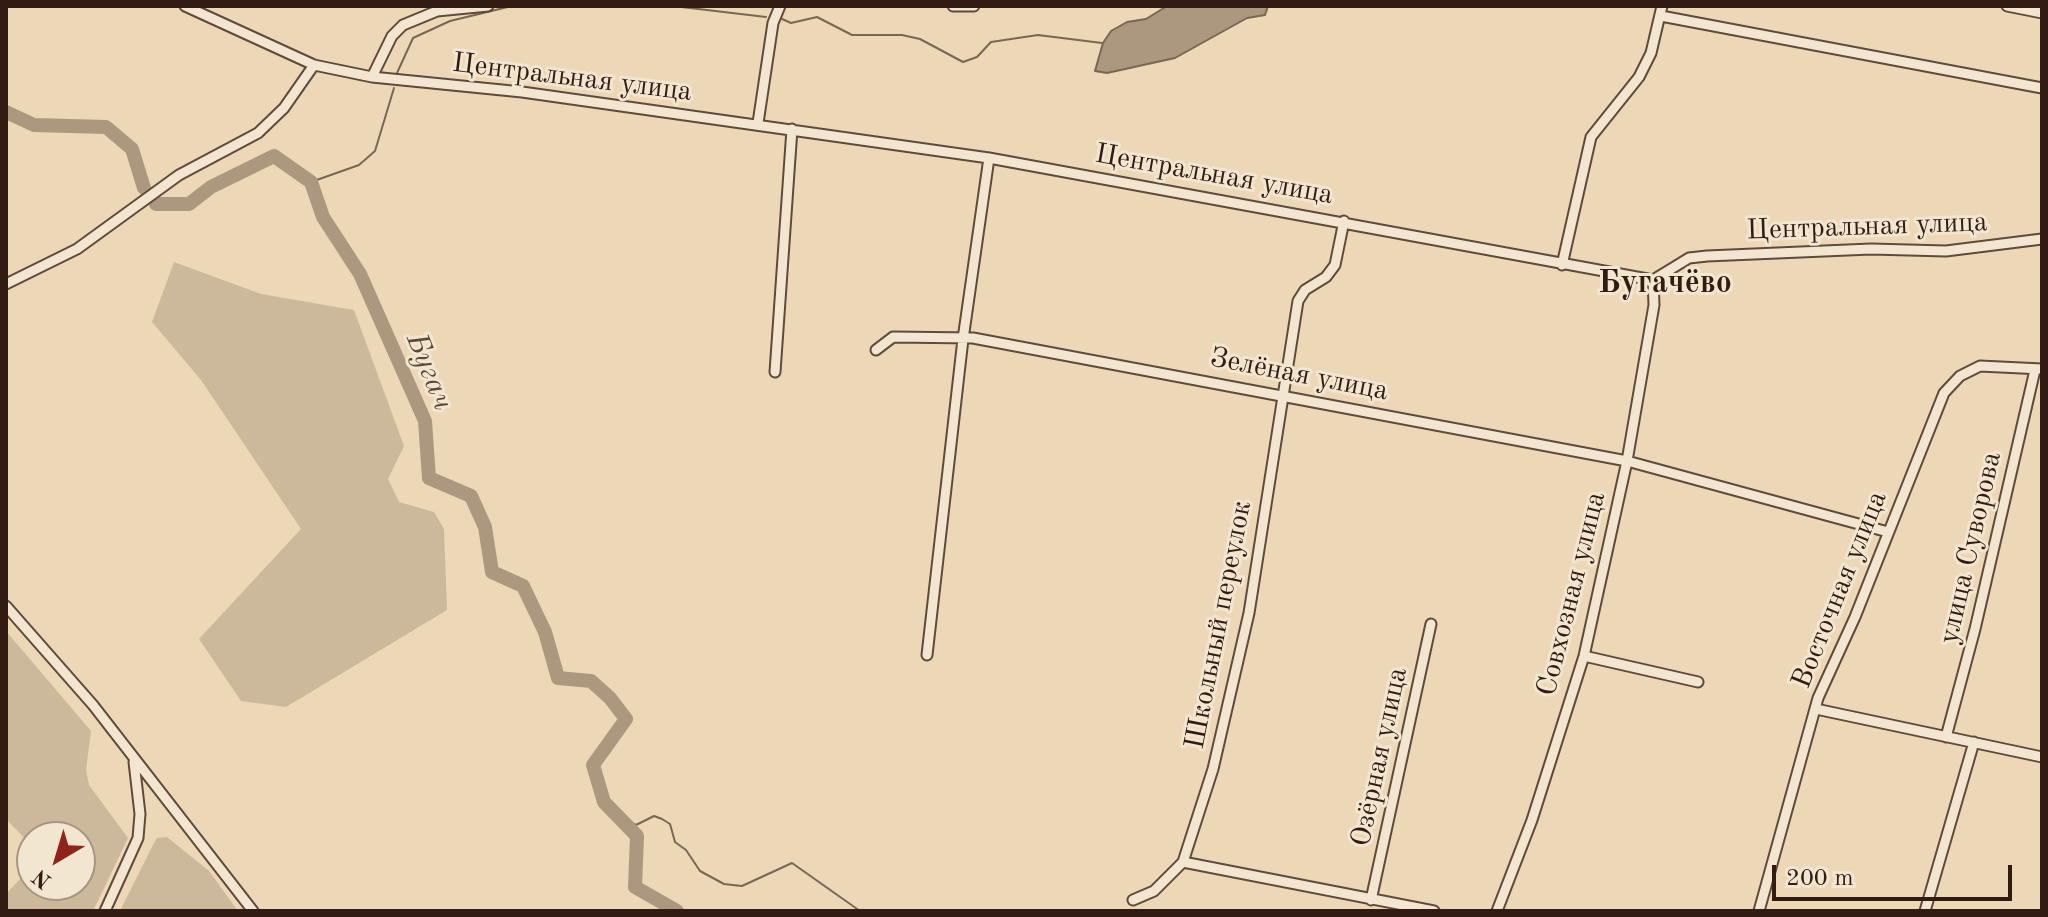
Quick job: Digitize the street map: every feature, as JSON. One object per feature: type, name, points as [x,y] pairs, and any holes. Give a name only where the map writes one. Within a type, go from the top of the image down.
[{"type":"street","name":"Центральная улица","points":[[185,6],[314,65],[387,80],[522,92],[989,158],[1653,280],[1689,258],[1707,256],[1871,249],[1946,251],[2042,239]]},
{"type":"street","name":"Центральная улица","points":[[372,77],[397,30],[436,8],[488,6]]},
{"type":"street","points":[[758,123],[773,23],[780,6]]},
{"type":"street","points":[[953,6],[974,6]]},
{"type":"street","points":[[2007,6],[2042,13]]},
{"type":"street","points":[[1562,265],[1591,137],[1639,77],[1661,11],[2042,88]]},
{"type":"street","points":[[6,284],[77,249],[179,175],[258,133],[284,108],[314,65]]},
{"type":"street","points":[[775,372],[792,129]]},
{"type":"street","points":[[927,655],[963,339],[989,158]]},
{"type":"street","name":"Школьный переулок","points":[[1183,862],[1213,769],[1236,678],[1298,301],[1305,290],[1326,277],[1335,265],[1344,221]]},
{"type":"street","name":"Совхозная улица","points":[[1497,911],[1532,820],[1584,656],[1627,461],[1654,305],[1653,280]]},
{"type":"street","name":"Зелёная улица","points":[[876,350],[893,337],[973,338],[1285,394],[1627,461],[1888,532]]},
{"type":"street","name":"Восточная улица","points":[[1759,911],[1818,698],[1949,385],[1980,366],[2039,369]]},
{"type":"street","name":"улица Суворова","points":[[1946,737],[2039,369]]},
{"type":"street","points":[[6,606],[93,705],[253,911]]},
{"type":"street","name":"Озёрная улица","points":[[1371,900],[1431,624]]},
{"type":"street","points":[[1584,656],[1698,682]]},
{"type":"street","points":[[1816,709],[2042,757]]},
{"type":"street","points":[[1925,911],[1974,742]]},
{"type":"street","points":[[105,911],[138,838],[140,814],[134,759]]},
{"type":"street","points":[[1133,900],[1162,886],[1183,862],[1434,911]]},
{"type":"shaded area","points":[[1167,6],[1268,6],[1265,15],[1247,18],[1175,58],[1107,73],[1095,71],[1103,43],[1111,31],[1127,22],[1146,19]]},
{"type":"shaded area","points":[[174,262],[261,294],[354,310],[404,446],[388,479],[399,502],[434,512],[444,529],[447,610],[286,707],[241,701],[199,639],[301,529],[201,380],[152,322]]},
{"type":"shaded area","points":[[6,631],[91,731],[86,770],[89,785],[128,838],[93,911],[6,911],[6,894],[16,883],[16,901],[96,901],[96,821],[16,821],[16,829],[6,819]]},
{"type":"shaded area","points":[[167,837],[209,871],[238,911],[120,911],[157,838]]},
{"type":"waterway","points":[[397,73],[413,38],[450,21],[512,6]]},
{"type":"waterway","points":[[673,6],[766,17]]},
{"type":"waterway","points":[[782,19],[791,23],[817,17],[852,35],[902,35],[920,39],[963,62],[977,57],[991,42],[1038,35],[1102,43]]},
{"type":"waterway","points":[[311,182],[359,165],[375,151],[394,88]]},
{"type":"waterway","name":"Бугач","points":[[6,112],[34,125],[106,127],[132,149],[144,188]]},
{"type":"waterway","name":"Бугач","points":[[156,204],[189,204],[211,187],[274,156],[311,182],[323,217],[360,274],[425,421],[429,478],[471,496],[485,527],[492,572],[523,586],[545,632],[558,678],[591,681],[610,698],[626,719],[593,765],[604,802],[637,836],[635,887],[677,911]]},
{"type":"waterway","points":[[622,818],[636,825],[654,816],[670,824],[675,842],[686,850],[700,871],[724,884],[742,886],[792,863],[860,911]]},
{"type":"waterway","points":[[910,911],[919,911]]},
{"type":"district","name":"Бугачёво","points":[[1665,284]]}]
